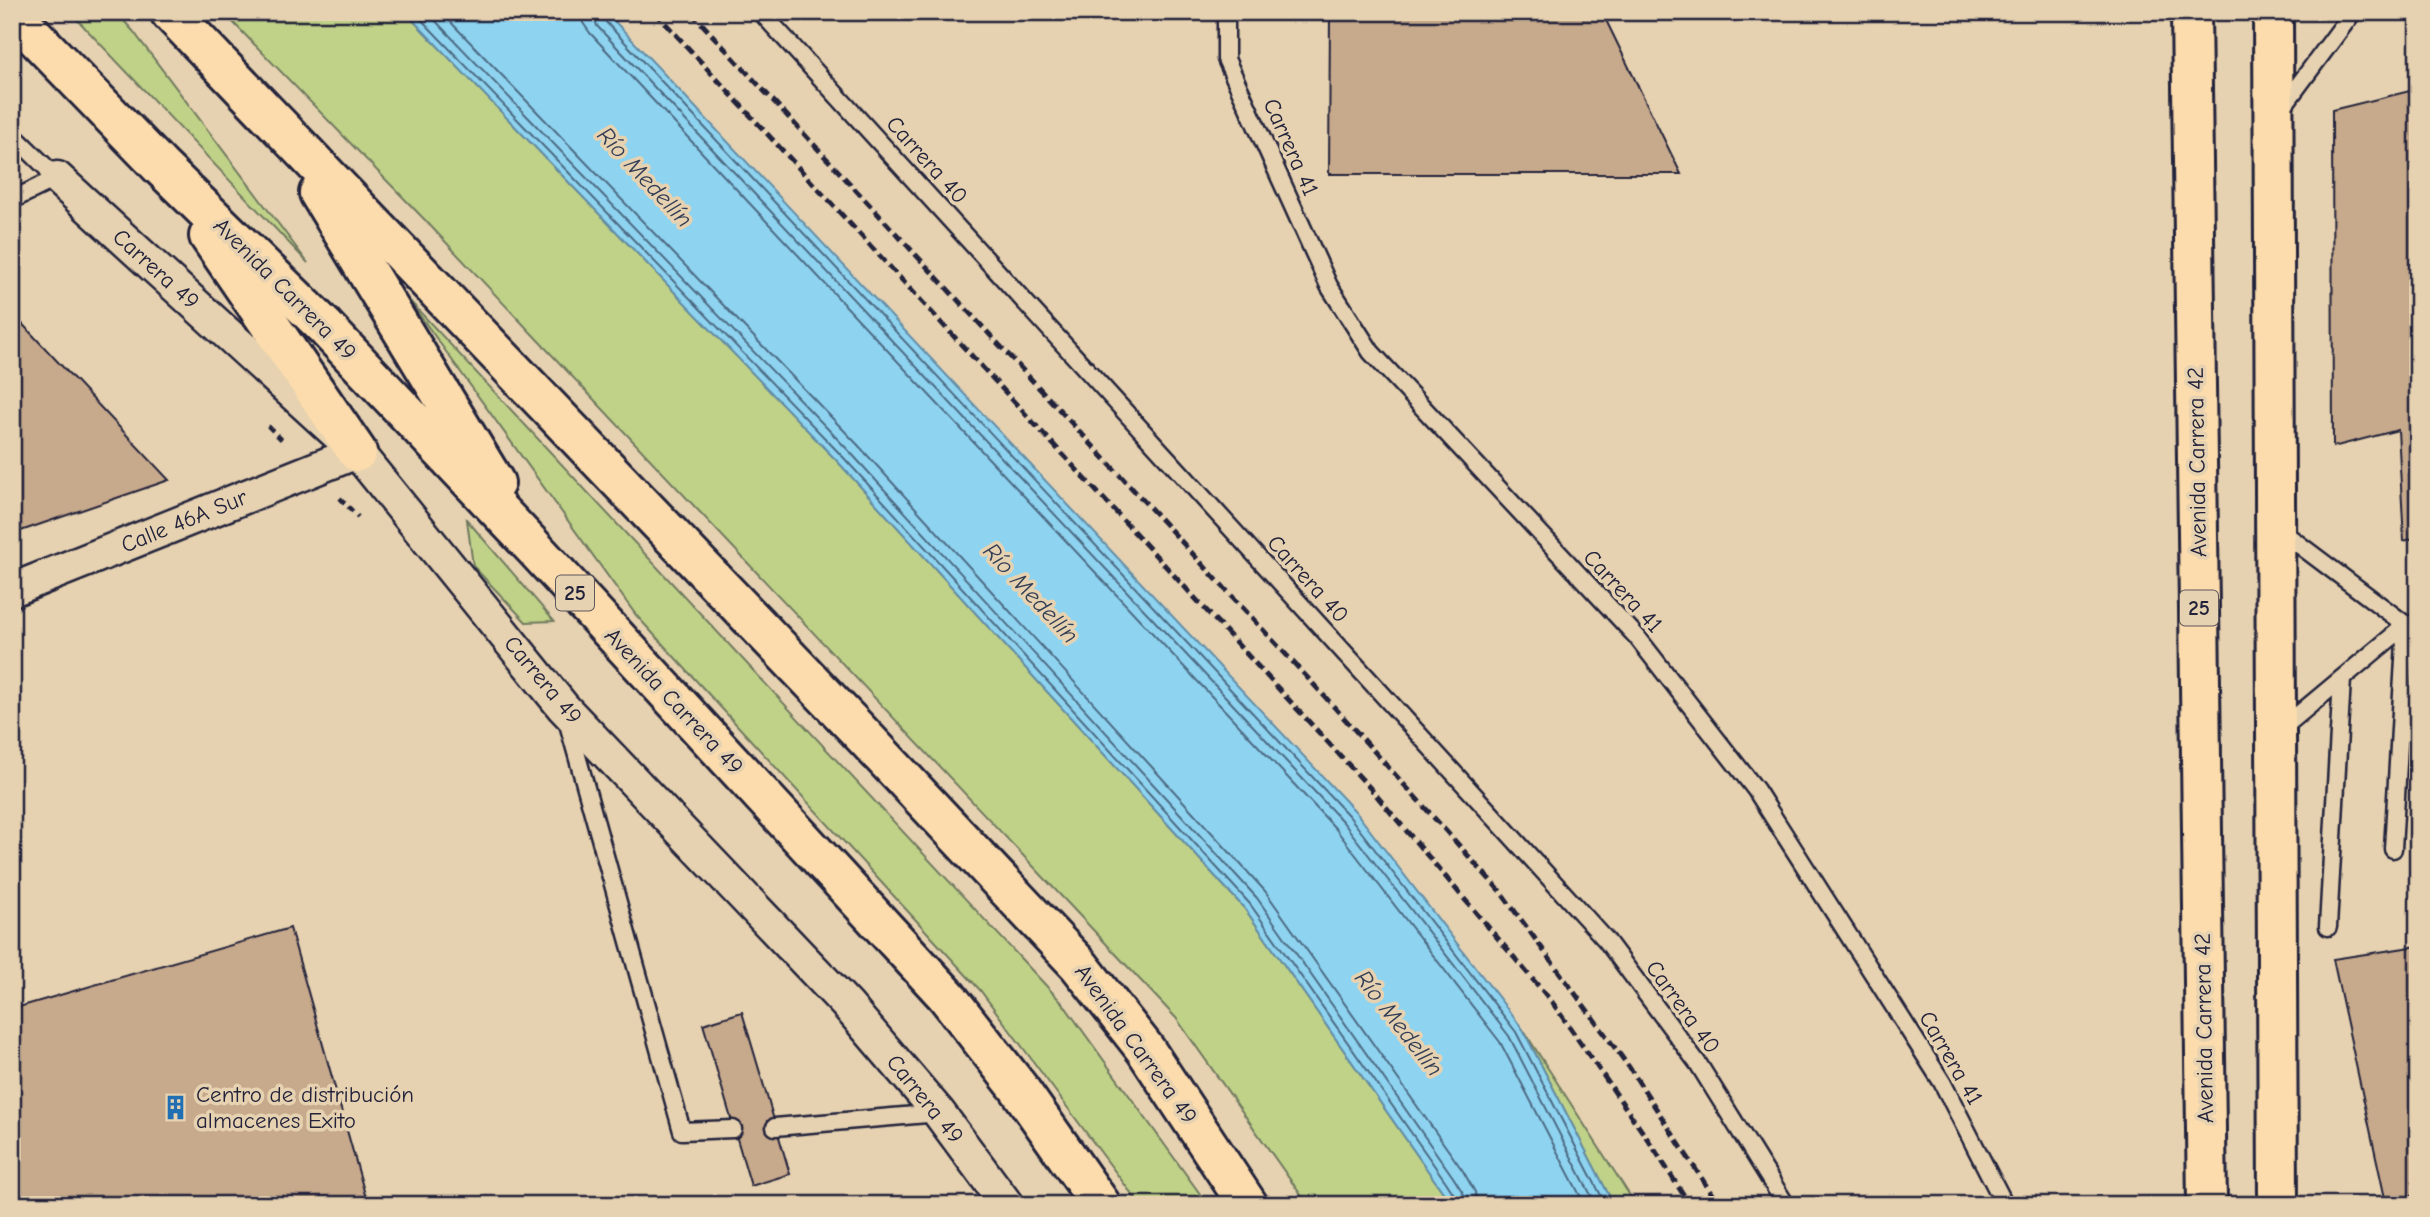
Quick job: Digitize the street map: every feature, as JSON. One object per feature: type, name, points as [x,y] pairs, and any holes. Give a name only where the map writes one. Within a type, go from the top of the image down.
[{"type":"highway","name":"Avenida Carrera 49","points":[[170,12],[282,132],[856,728],[1079,965],[1145,1049],[1248,1205]]},
{"type":"highway","name":"Avenida Carrera 42","points":[[2191,12],[2207,1205]]},
{"type":"highway","points":[[2273,12],[2278,1205]]},
{"type":"highway","name":"Avenida Carrera 49","points":[[12,13],[160,166],[325,327],[536,550],[946,995],[1018,1087],[1101,1205]]},
{"type":"highway","points":[[282,132],[536,550]]},
{"type":"highway","points":[[160,166],[357,452]]},
{"type":"street","name":"Carrera 49","points":[[57,178],[357,452],[564,708],[848,1006],[939,1113],[1007,1205]]},
{"type":"street","name":"Calle 46A Sur","points":[[12,590],[357,452]]},
{"type":"lane","name":"Carrera 40","points":[[761,12],[1606,940],[1699,1065],[1786,1205]]},
{"type":"lane","name":"Carrera 41","points":[[1226,12],[1226,59],[1329,286],[1371,352],[1637,637],[1756,790],[1941,1082],[2005,1205]]},
{"type":"lane","points":[[2274,119],[2353,12]]},
{"type":"lane","points":[[12,134],[57,178],[12,200]]},
{"type":"lane","points":[[2275,526],[2412,624]]},
{"type":"lane","points":[[2276,733],[2412,624]]},
{"type":"lane","points":[[2393,849],[2412,624]]},
{"type":"lane","points":[[2328,927],[2342,679]]},
{"type":"lane","points":[[564,708],[682,1131],[733,1129]]},
{"type":"lane","points":[[775,1128],[939,1113]]},
{"type":"green space","points":[[70,12],[116,12],[308,263]]},
{"type":"green space","points":[[223,12],[405,12],[839,463],[1245,909],[1452,1205],[1308,1205],[1176,1018],[424,219]]},
{"type":"green space","points":[[408,299],[1064,1005],[1208,1205],[1140,1205],[980,990],[636,615]]},
{"type":"green space","points":[[467,520],[554,621],[526,622],[473,566]]},
{"type":"green space","points":[[1522,1028],[1636,1205],[1614,1205]]},
{"type":"water","name":"Río Medellín","points":[[405,12],[606,12],[1355,811],[1522,1028],[1614,1205],[1452,1205],[1245,909],[839,463]]},
{"type":"building","points":[[1330,12],[1602,12],[1681,174],[1329,174]]},
{"type":"building","points":[[2418,89],[2418,537],[2404,541],[2398,430],[2333,447],[2332,110]]},
{"type":"building","points":[[12,313],[169,480],[12,534]]},
{"type":"building","points":[[2417,700],[2418,752],[2416,752]]},
{"type":"building","name":"Centro de distribución almacenes Exito","points":[[290,928],[368,1205],[12,1205],[12,1009]]},
{"type":"building","points":[[2418,946],[2418,1194],[2386,1203],[2333,959]]},
{"type":"building","points":[[742,1012],[790,1174],[751,1186],[703,1024]]},
{"type":"railway","points":[[655,12],[1370,788],[1552,1002],[1690,1205]]},
{"type":"railway","points":[[691,12],[1317,688],[1500,891],[1629,1067],[1719,1205]]},
{"type":"place","name":"Centro de distribución almacenes Exito","points":[[176,1107]]}]
